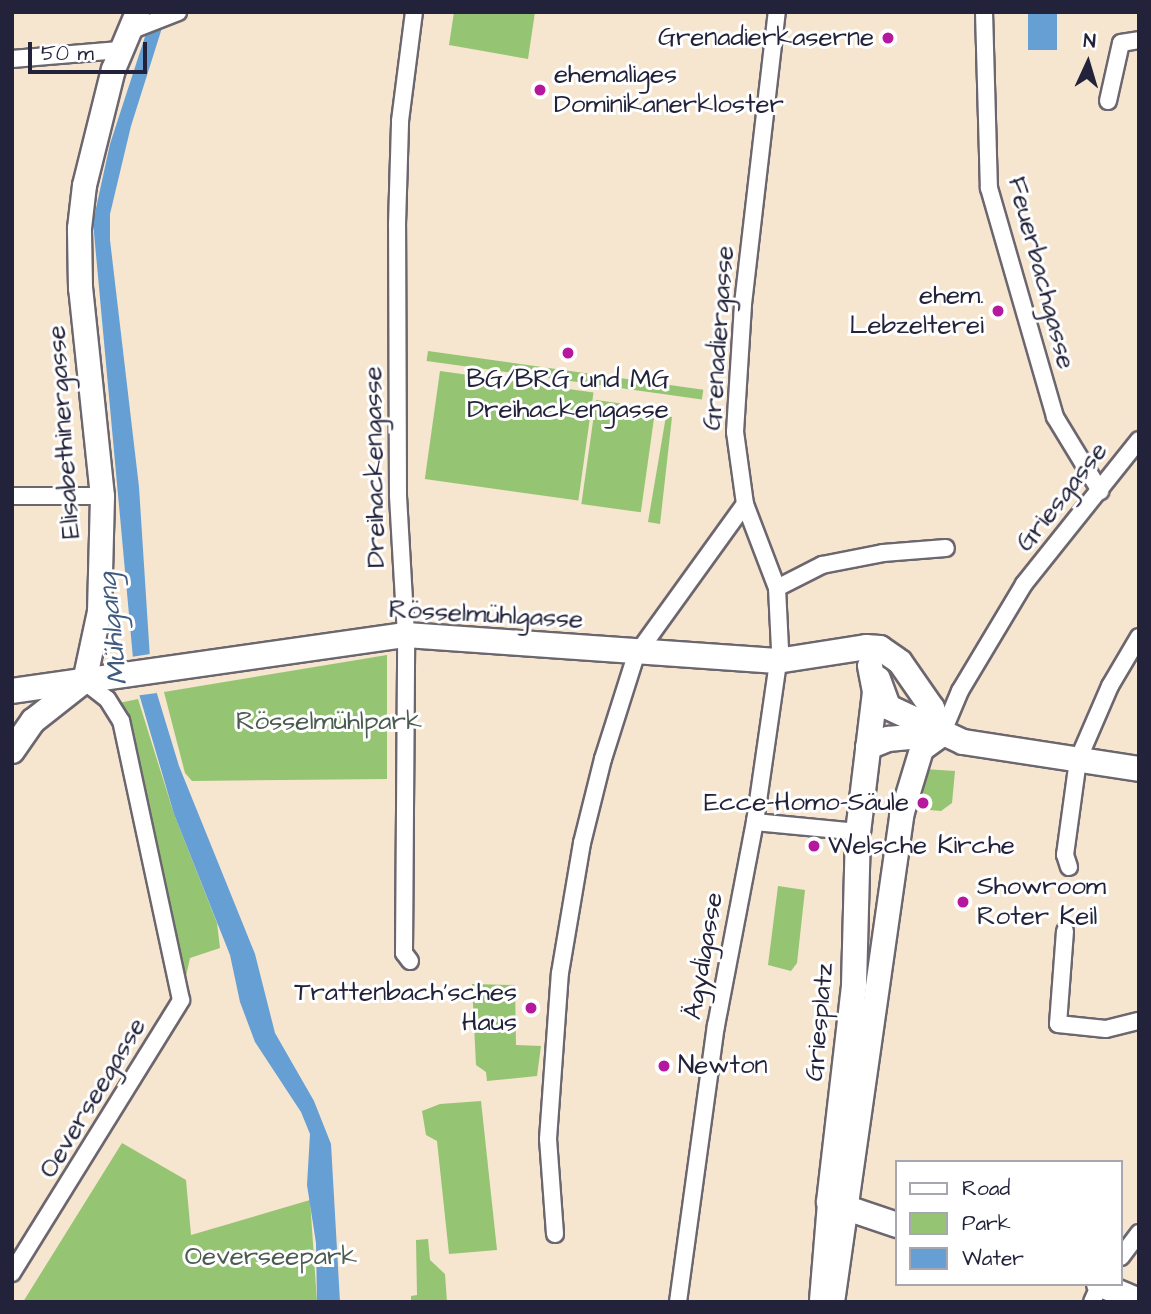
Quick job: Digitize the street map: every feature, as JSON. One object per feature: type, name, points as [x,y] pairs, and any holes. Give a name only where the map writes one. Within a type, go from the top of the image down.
[{"type":"main road","name":"Elisabethinergasse","points":[[84,681],[99,611],[102,496],[80,288],[79,228],[84,185],[132,31]]},
{"type":"main road","name":"Rösselmühlgasse","points":[[12,691],[406,635],[636,655],[777,661],[856,655]]},
{"type":"main road","points":[[942,734],[932,708],[900,662],[880,648],[856,655],[883,686],[888,707],[942,734],[963,742],[1139,769]]},
{"type":"main road","name":"Griesplatz","points":[[832,1302],[838,1274],[838,1206],[853,986],[858,832],[875,692],[856,655]]},
{"type":"main road","points":[[12,751],[33,721],[84,681]]},
{"type":"main road","points":[[868,747],[888,739],[942,734]]},
{"type":"main road","name":"Griesplatz","points":[[821,1302],[901,815],[921,749],[942,734]]},
{"type":"main road","points":[[838,1206],[895,1224]]},
{"type":"main road","name":"Griesplatz","points":[[838,1274],[858,1233],[873,1218]]},
{"type":"main road","points":[[1105,1286],[1139,1301]]},
{"type":"street","name":"Dreihackengasse","points":[[410,961],[404,953],[406,635],[398,495],[397,225],[400,121],[414,12]]},
{"type":"street","name":"Grenadiergasse","points":[[777,12],[766,94],[736,392],[735,432],[745,504],[777,588],[781,612],[777,661]]},
{"type":"street","name":"Feuerbachgasse","points":[[984,12],[989,188],[1055,417],[1100,491]]},
{"type":"street","points":[[12,59],[132,31],[174,15]]},
{"type":"street","points":[[1108,101],[1121,43],[1139,40]]},
{"type":"street","name":"Griesgasse","points":[[1024,584],[1139,440]]},
{"type":"street","points":[[12,496],[102,496]]},
{"type":"street","points":[[555,1234],[548,1139],[560,973],[582,843],[636,655],[745,504]]},
{"type":"street","points":[[777,588],[822,565],[883,553],[946,548]]},
{"type":"street","name":"Griesplatz","points":[[942,734],[960,691],[1024,584]]},
{"type":"street","points":[[1069,867],[1065,855],[1078,760],[1110,686],[1139,637]]},
{"type":"street","name":"Ägydigasse","points":[[678,1302],[716,1026],[755,822],[777,661]]},
{"type":"street","name":"Oeverseegasse","points":[[12,1273],[181,1000],[179,979],[121,721],[107,699],[84,681]]},
{"type":"street","points":[[755,822],[858,832]]},
{"type":"street","points":[[1065,931],[1058,1024],[1106,1029],[1139,1021]]},
{"type":"street","points":[[1123,1254],[1139,1233]]},
{"type":"street","points":[[1092,1302],[1099,1286]]},
{"type":"green space","points":[[454,12],[535,12],[528,59],[449,45]]},
{"type":"green space","points":[[428,351],[703,390],[702,400],[427,361]]},
{"type":"green space","points":[[440,371],[593,393],[578,501],[425,479]]},
{"type":"green space","points":[[596,400],[655,408],[641,512],[581,504]]},
{"type":"green space","points":[[666,416],[672,417],[660,524],[648,522]]},
{"type":"green space","name":"Rösselmühlpark","points":[[387,655],[387,779],[192,781],[185,773],[164,692]]},
{"type":"green space","points":[[138,699],[174,814],[217,923],[220,948],[190,958],[185,981],[119,703]]},
{"type":"green space","points":[[924,769],[955,771],[952,803],[941,811],[930,810],[928,796],[916,799],[916,807],[912,803]]},
{"type":"green space","points":[[778,886],[805,890],[797,963],[791,971],[768,965]]},
{"type":"green space","points":[[472,984],[515,985],[516,1045],[541,1046],[537,1076],[487,1081],[486,1072],[476,1065]]},
{"type":"green space","points":[[481,1101],[497,1250],[449,1254],[437,1141],[426,1135],[422,1111],[440,1104]]},
{"type":"green space","name":"Oeverseepark","points":[[122,1143],[186,1180],[191,1235],[310,1200],[317,1302],[23,1302]]},
{"type":"green space","points":[[428,1239],[430,1260],[445,1274],[447,1302],[411,1302],[411,1296],[417,1295],[416,1240]]},
{"type":"water","name":"Mühlgang","points":[[153,12],[167,12],[131,126],[110,214],[110,240],[139,487],[151,674],[179,766],[255,954],[275,1033],[314,1101],[331,1144],[340,1302],[317,1302],[316,1243],[307,1185],[310,1134],[301,1112],[255,1042],[240,1002],[230,955],[174,814],[135,680],[93,222],[110,144]]},
{"type":"water","points":[[1028,12],[1057,12],[1057,50],[1028,50]]},
{"type":"pier","points":[[150,654],[157,693],[134,696],[131,657]]},
{"type":"place","name":"Grenadierkaserne","points":[[888,38]]},
{"type":"place","name":"ehemaliges Dominikanerkloster","points":[[540,90]]},
{"type":"place","name":"ehem. Lebzelterei","points":[[998,311]]},
{"type":"place","name":"BG/BRG und MG Dreihackengasse","points":[[568,353]]},
{"type":"place","name":"Ecce-Homo-Säule","points":[[923,803]]},
{"type":"place","name":"Welsche Kirche","points":[[814,846]]},
{"type":"place","name":"Showroom Roter Keil","points":[[963,902]]},
{"type":"place","name":"Trattenbach'sches Haus","points":[[531,1008]]},
{"type":"place","name":"Newton","points":[[664,1066]]}]
